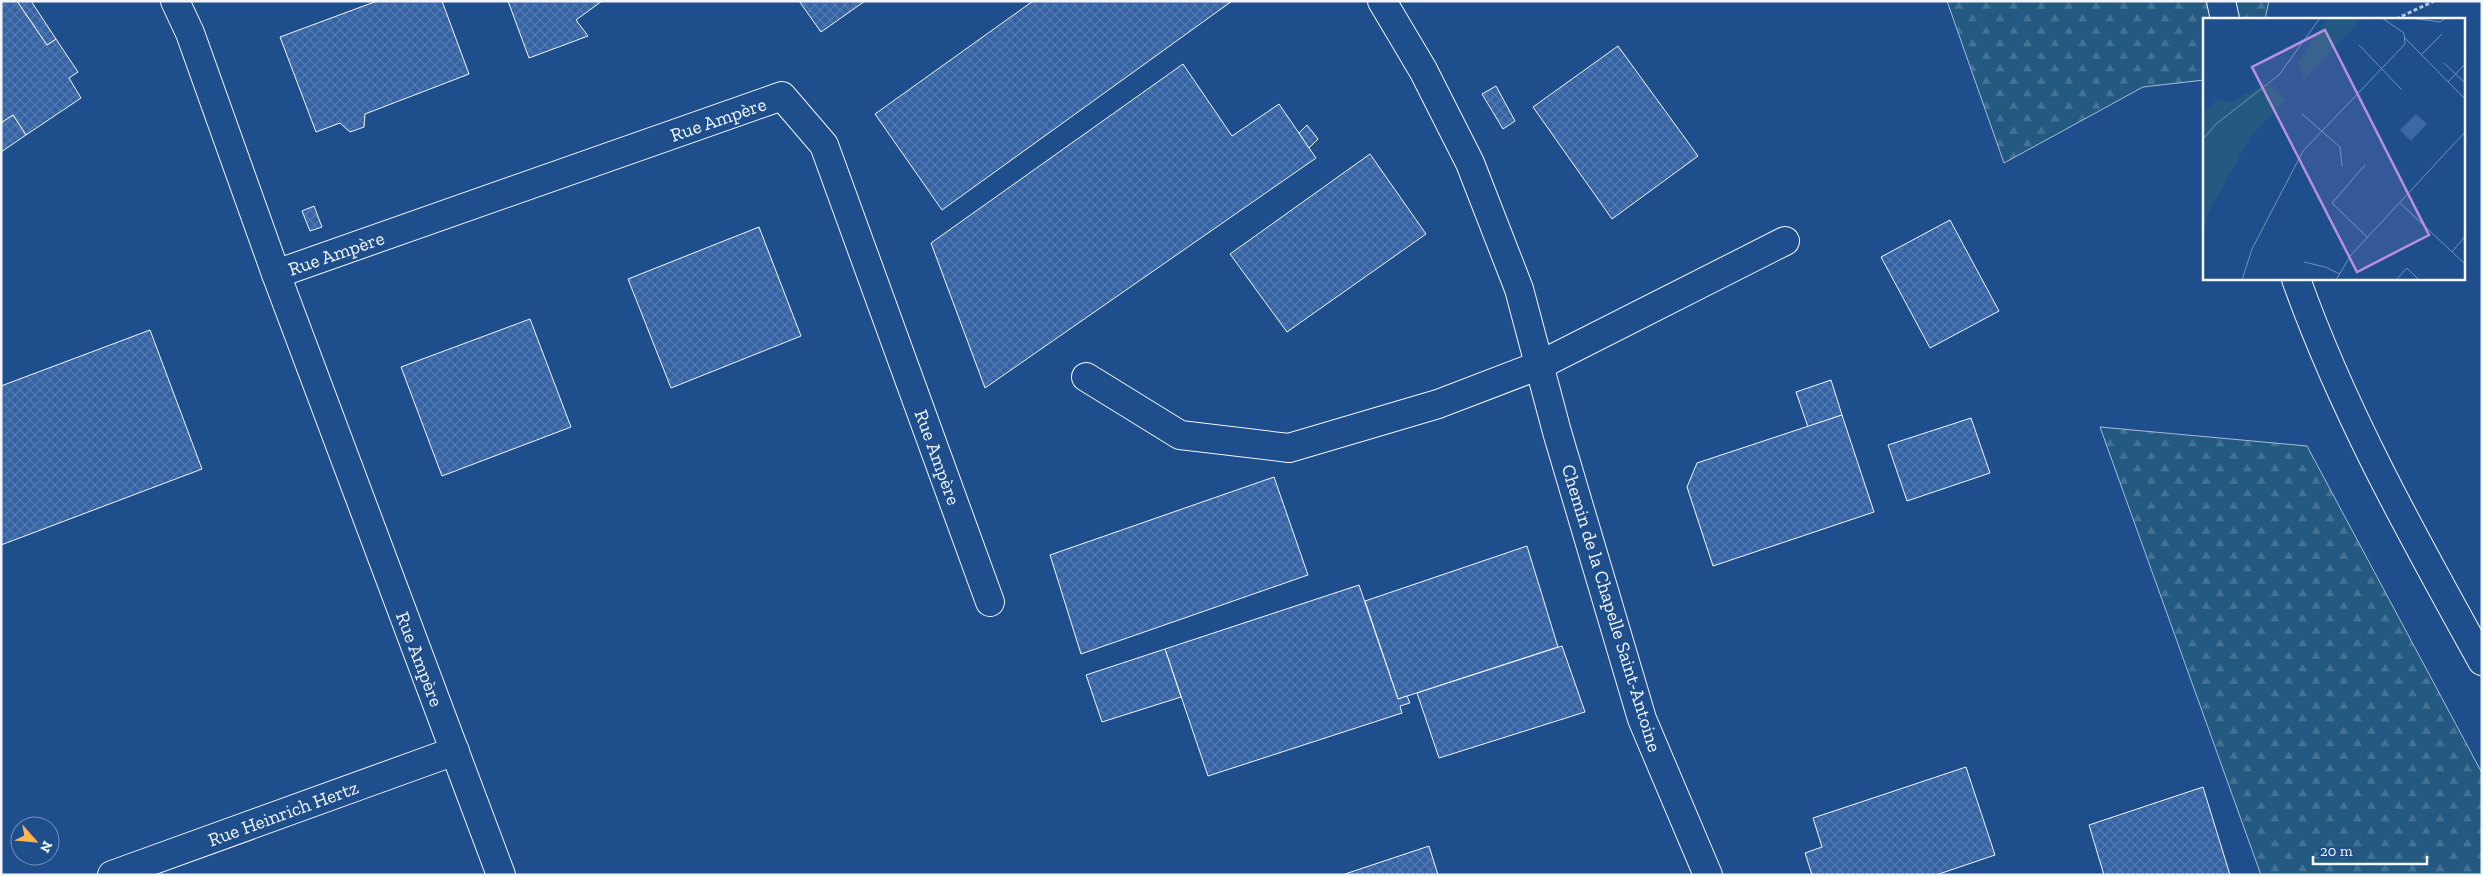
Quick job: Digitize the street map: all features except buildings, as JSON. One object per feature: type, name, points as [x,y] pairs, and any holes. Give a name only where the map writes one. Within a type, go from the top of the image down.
[{"type":"street","name":"Rue Ampère","points":[[175,1],[190,34],[276,274],[501,875]]},
{"type":"street","name":"Chemin de la Chapelle Saint-Antoine","points":[[1382,1],[1423,70],[1470,163],[1519,289],[1642,719],[1708,875]]},
{"type":"street","points":[[2221,1],[2225,18]]},
{"type":"street","name":"Rue Ampère","points":[[276,274],[782,96],[824,145],[990,602]]},
{"type":"street","points":[[1086,377],[1180,435],[1289,448],[1438,404],[1540,365],[1785,242]]},
{"type":"street","points":[[2296,280],[2345,398],[2424,558],[2482,661]]},
{"type":"street","name":"Rue Heinrich Hertz","points":[[112,875],[455,751]]},
{"type":"path","points":[[2398,18],[2434,1]]},
{"type":"green space","points":[[1947,1],[2269,1],[2265,18],[2203,18],[2203,80],[2143,87],[2004,163]]},
{"type":"green space","points":[[2100,427],[2307,446],[2482,773],[2482,875],[2261,875]]}]
